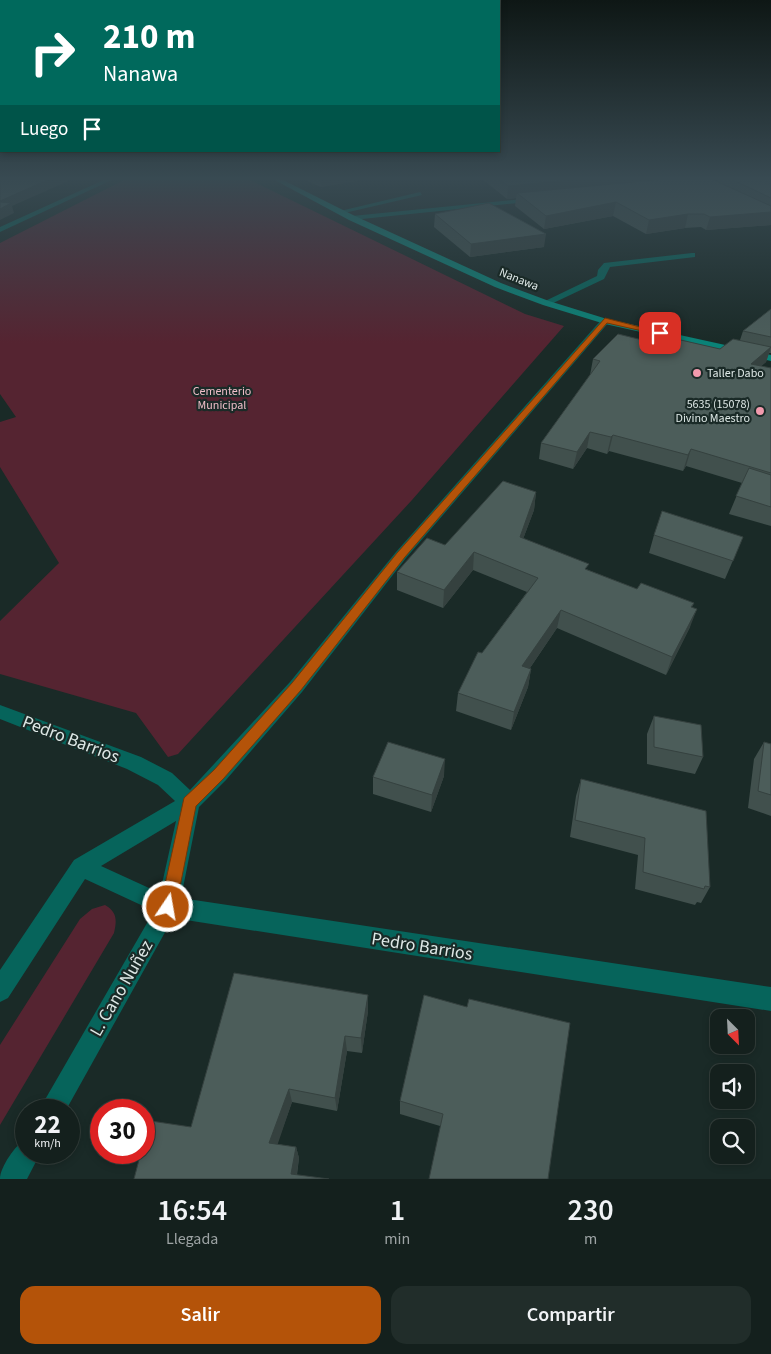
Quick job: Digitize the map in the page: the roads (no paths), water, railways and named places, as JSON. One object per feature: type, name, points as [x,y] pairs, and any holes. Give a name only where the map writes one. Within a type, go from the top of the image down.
[{"type":"street","name":"Nanawa","points":[[385,233],[498,285],[546,303],[605,321],[771,358]]},
{"type":"street","points":[[546,303],[602,276],[602,270],[607,265],[692,255]]},
{"type":"street","points":[[0,990],[82,867],[190,803],[219,774],[296,686],[401,555],[605,321]]},
{"type":"street","name":"Pedro Barrios","points":[[0,712],[134,763],[165,779],[190,803]]},
{"type":"street","name":"L. Cano Nuñez","points":[[58,1099],[168,907],[190,803]]},
{"type":"street","name":"Pedro Barrios","points":[[82,867],[168,907],[771,999]]},
{"type":"street","points":[[12,1179],[21,1164]]},
{"type":"place","name":"Taller Dabo","points":[[697,373]]},
{"type":"place","name":"5635 (15078) Divino Maestro","points":[[760,411]]},
{"type":"park label","name":"Cementerio Municipal","points":[[222,398]]}]
